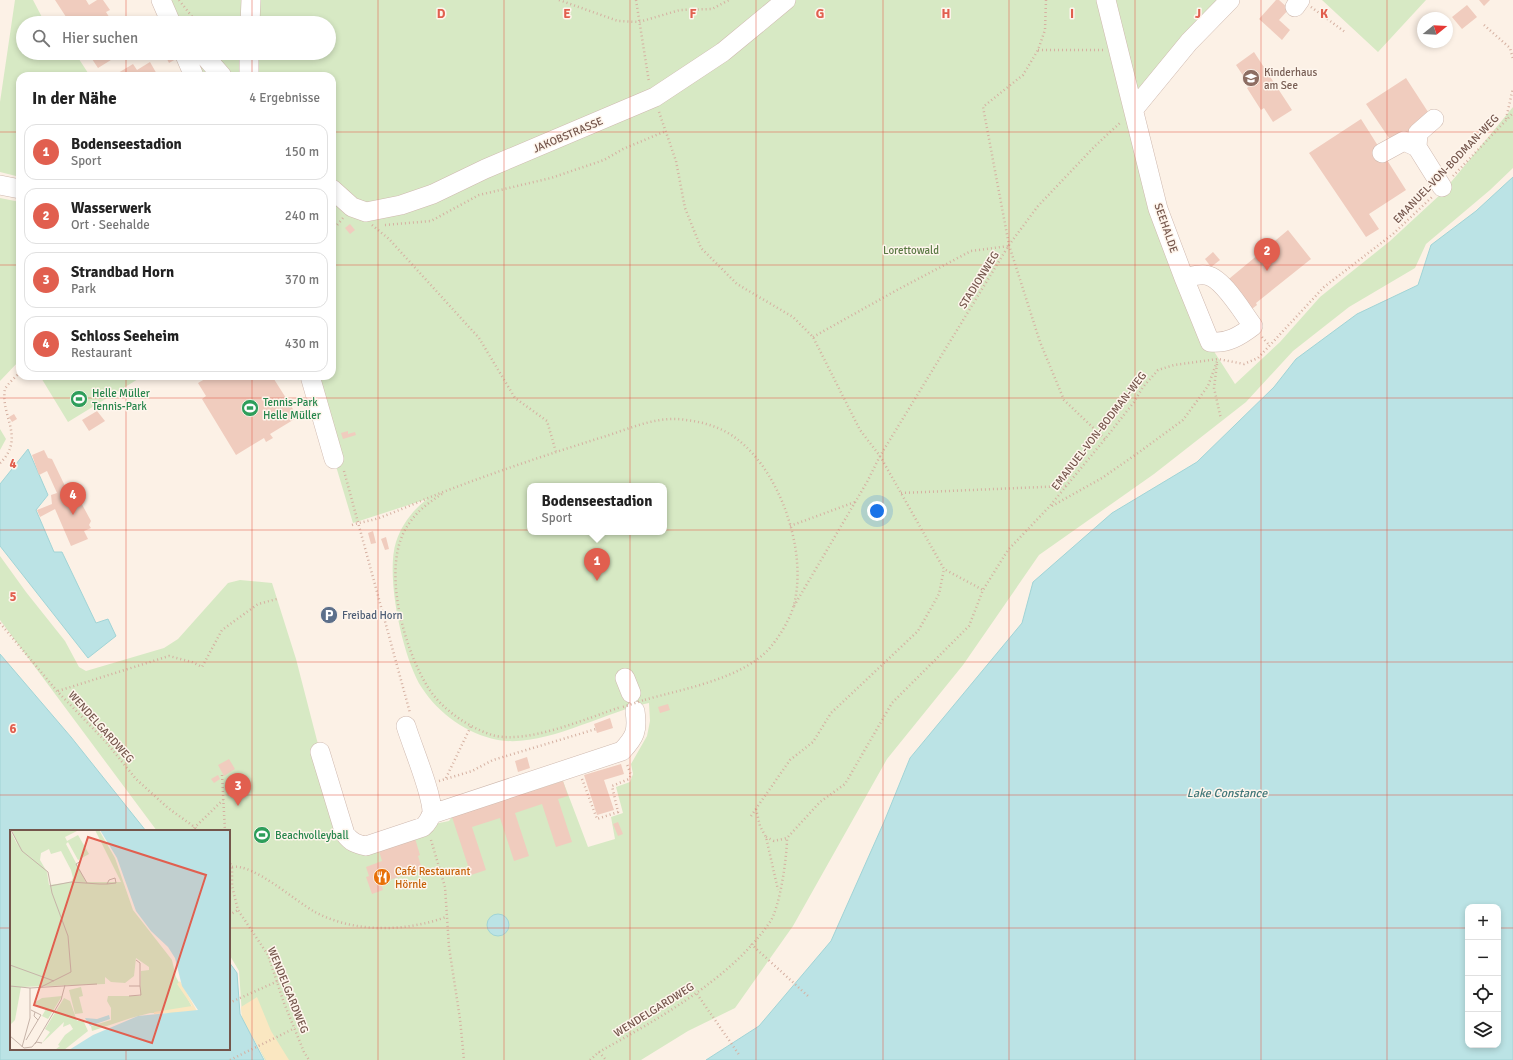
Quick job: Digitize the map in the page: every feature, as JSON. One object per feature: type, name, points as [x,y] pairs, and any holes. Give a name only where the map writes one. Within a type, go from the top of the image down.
[{"type":"street","points":[[250,16],[251,0]]},
{"type":"street","name":"JAKOBSTRASSE","points":[[336,193],[352,207],[366,212],[401,205],[433,194],[486,169],[655,97],[723,52],[786,0]]},
{"type":"street","name":"SEEHALDE","points":[[1106,0],[1158,209],[1184,278],[1210,342],[1220,344],[1231,340],[1253,326],[1229,292],[1217,279],[1206,275],[1184,278]]},
{"type":"street","points":[[1134,109],[1189,42],[1230,0]]},
{"type":"street","points":[[187,60],[192,72]]},
{"type":"street","points":[[208,60],[219,72]]},
{"type":"street","points":[[249,60],[249,72]]},
{"type":"street","points":[[1417,147],[1418,133],[1434,119]]},
{"type":"street","points":[[1382,153],[1404,141],[1417,147],[1442,187]]},
{"type":"street","points":[[0,185],[16,188]]},
{"type":"street","points":[[311,380],[338,462]]},
{"type":"street","points":[[320,752],[346,834],[350,841],[366,846],[429,819],[622,751],[633,739],[637,722],[632,698]]},
{"type":"street","points":[[408,721],[425,784],[429,819]]},
{"type":"path","points":[[559,0],[618,21],[639,22],[680,10],[712,9],[729,0]]},
{"type":"path","points":[[636,0],[648,78],[676,161],[685,208],[701,248],[737,284],[792,317],[813,337],[860,430],[880,456],[944,569],[983,590]]},
{"type":"path","points":[[1046,0],[1045,30],[1038,50],[1023,75],[983,107],[1010,245],[1040,342],[1064,400],[1105,439]]},
{"type":"path","points":[[1301,4],[1345,32]]},
{"type":"path","points":[[171,12],[180,16]]},
{"type":"path","points":[[1484,25],[1510,48],[1513,59]]},
{"type":"path","points":[[1038,50],[1119,50]]},
{"type":"path","points":[[1506,119],[1513,88]]},
{"type":"path","name":"STADIONWEG","points":[[793,608],[867,482],[880,456],[1010,245],[1038,206],[1134,109]]},
{"type":"path","name":"EMANUEL-VON-BODMAN-WEG","points":[[787,838],[820,802],[846,784],[892,703],[969,626],[983,590],[1008,550],[1049,507],[1105,439],[1134,402],[1143,387],[1158,370],[1174,365],[1218,359],[1244,364],[1258,358],[1324,287],[1393,234],[1442,187],[1513,113]]},
{"type":"path","points":[[556,452],[547,421],[515,398],[479,338],[389,239],[372,227],[430,221],[480,195],[551,178],[604,160],[623,149],[666,131]]},
{"type":"path","points":[[813,337],[971,251],[1010,245]]},
{"type":"path","points":[[1218,359],[1214,388],[1221,419]]},
{"type":"path","points":[[1049,507],[1102,478],[1138,454],[1183,420],[1208,386],[1218,359]]},
{"type":"path","points":[[0,463],[10,448],[11,435],[3,414],[5,389],[16,377]]},
{"type":"path","points":[[352,525],[376,518],[449,490],[556,452],[664,419],[685,419],[715,427],[736,438],[759,459],[774,484],[784,507],[796,550],[797,581],[793,608],[781,634],[768,650],[749,665],[720,677],[632,698],[542,733],[518,737],[493,735],[471,726],[448,709],[430,690],[417,668],[408,647],[399,613],[395,579],[399,547],[408,525],[425,505],[449,490]]},
{"type":"path","points":[[338,462],[358,523],[408,721]]},
{"type":"path","points":[[900,493],[1066,486]]},
{"type":"path","points":[[790,526],[855,502]]},
{"type":"path","points":[[751,816],[790,760],[813,742],[831,713],[918,631],[939,594],[944,569]]},
{"type":"path","points":[[57,691],[169,656],[192,662],[202,667],[222,630],[258,604],[277,599]]},
{"type":"path","name":"WENDELGARDWEG","points":[[0,623],[57,691],[106,742],[136,778],[168,808],[199,830]]},
{"type":"path","points":[[446,778],[471,726]]},
{"type":"path","points":[[425,784],[472,771],[493,760],[596,729]]},
{"type":"path","points":[[578,766],[597,819],[618,812],[612,786],[629,779],[631,775]]},
{"type":"path","points":[[222,775],[225,830]]},
{"type":"path","points":[[192,830],[194,826],[223,800]]},
{"type":"path","points":[[756,809],[760,826],[766,837],[779,893]]},
{"type":"path","points":[[429,819],[445,888],[446,917],[464,1060]]},
{"type":"path","points":[[766,837],[774,841],[787,838]]},
{"type":"path","name":"WENDELGARDWEG","points":[[590,1060],[599,1052],[696,994],[751,944],[771,920],[779,893],[787,856],[787,838]]},
{"type":"path","name":"WENDELGARDWEG","points":[[230,862],[232,867],[232,886],[238,910],[268,955],[304,1052],[309,1060]]},
{"type":"path","points":[[232,867],[238,866],[252,871],[315,912],[347,924],[397,928],[430,923],[446,917]]},
{"type":"path","points":[[230,914],[238,910]]},
{"type":"path","points":[[751,944],[809,997]]},
{"type":"path","points":[[230,1003],[278,981]]},
{"type":"path","points":[[696,994],[740,1056]]},
{"type":"path","points":[[230,1060],[295,1028]]},
{"type":"path","points":[[599,1052],[606,1060]]},
{"type":"green space","points":[[15,0],[33,0],[41,16],[16,16],[16,60],[80,60],[87,72],[16,72],[16,176],[0,172],[0,102]]},
{"type":"green space","name":"Lorettowald","points":[[165,0],[1106,0],[1184,278],[1215,353],[1235,384],[1280,342],[1320,297],[1390,241],[1442,193],[1513,107],[1513,168],[1490,190],[1426,244],[1415,268],[1349,307],[1293,351],[1246,402],[1154,474],[1039,555],[963,665],[887,759],[793,926],[735,1008],[688,1031],[641,1060],[265,1060],[242,1015],[239,971],[230,956],[230,830],[156,830],[0,620],[0,556],[26,592],[65,641],[79,667],[86,671],[164,648],[178,639],[228,583],[240,580],[272,583],[296,659],[320,752],[350,841],[449,821],[452,817],[563,781],[588,847],[615,839],[611,817],[623,813],[616,787],[630,782],[633,774],[631,764],[647,736],[650,721],[649,703],[574,728],[535,739],[516,741],[498,740],[475,733],[455,722],[437,706],[422,688],[408,658],[398,617],[394,595],[393,557],[398,535],[405,523],[417,508],[427,499],[353,523],[310,380],[336,380],[336,72],[194,72],[190,60],[336,60],[336,16],[171,16]]},
{"type":"green space","points":[[1112,0],[1221,0],[1135,97]]},
{"type":"green space","points":[[1322,0],[1426,0],[1378,52]]},
{"type":"green space","points":[[0,198],[16,201],[16,364],[0,381]]},
{"type":"green space","name":"Helle Müller Tennis-Park","points":[[42,380],[136,380],[68,422]]},
{"type":"green space","points":[[0,429],[6,439],[0,450]]},
{"type":"sand","points":[[257,997],[271,1031],[289,1060],[266,1060],[242,1019],[241,1007]]},
{"type":"water","name":"Lake Constance","points":[[1513,177],[1513,1060],[706,1060],[759,1026],[831,941],[884,822],[910,758],[1022,623],[1033,582],[1112,513],[1197,462],[1274,387],[1296,359],[1357,314],[1418,285],[1431,245],[1476,211]]},
{"type":"water","points":[[28,449],[48,495],[36,510],[54,552],[62,552],[96,623],[108,619],[116,636],[88,658],[0,546],[0,484]]},
{"type":"water","points":[[0,654],[71,737],[145,830],[10,830],[10,1050],[230,1050],[230,963],[237,973],[240,1014],[264,1060],[0,1060]]},
{"type":"water","points":[[498,914],[506,917],[509,925],[506,933],[498,936],[490,933],[487,925],[490,917]]},
{"type":"building","points":[[55,0],[86,0],[89,5],[97,0],[103,0],[110,10],[106,12],[109,16],[65,16]]},
{"type":"building","points":[[1276,0],[1279,0],[1289,9],[1279,20],[1290,30],[1282,40],[1259,19]]},
{"type":"building","points":[[1479,0],[1490,0],[1484,6]]},
{"type":"building","points":[[1467,5],[1477,17],[1462,29],[1453,16]]},
{"type":"building","points":[[1254,52],[1292,110],[1273,122],[1264,108],[1261,110],[1247,88],[1250,86],[1236,65]]},
{"type":"building","points":[[93,60],[111,60],[98,68]]},
{"type":"building","points":[[168,60],[174,60],[169,63]]},
{"type":"building","points":[[150,62],[156,72],[120,72],[133,64],[137,70]]},
{"type":"building","points":[[1406,78],[1430,115],[1409,129],[1411,131],[1402,137],[1391,141],[1366,104]]},
{"type":"building","points":[[1361,119],[1406,190],[1369,214],[1379,229],[1366,237],[1309,153]]},
{"type":"building","points":[[350,224],[355,230],[350,234],[345,228]]},
{"type":"building","points":[[1288,230],[1311,259],[1256,303],[1257,305],[1248,312],[1224,283]]},
{"type":"building","points":[[1213,252],[1220,260],[1211,267],[1205,259]]},
{"type":"building","name":"Tennis-Park Helle Müller","points":[[203,380],[275,380],[298,417],[270,434],[273,438],[266,442],[264,438],[236,455],[202,399],[206,396],[198,383]]},
{"type":"building","points":[[97,411],[105,421],[89,431],[82,420]]},
{"type":"building","points":[[14,414],[17,419],[12,422],[9,417]]},
{"type":"building","points":[[348,431],[348,434],[355,432],[356,435],[343,439],[341,433]]},
{"type":"building","points":[[44,450],[48,458],[52,459],[70,493],[79,489],[82,495],[78,497],[91,521],[89,525],[91,528],[84,531],[88,539],[71,546],[55,509],[40,517],[37,510],[52,504],[51,495],[57,493],[47,471],[39,475],[32,455]]},
{"type":"building","points":[[373,531],[376,543],[371,544],[368,533]]},
{"type":"building","points":[[386,537],[389,549],[385,550],[381,539]]},
{"type":"building","points":[[668,704],[670,710],[660,713],[658,707]]},
{"type":"building","points":[[610,718],[613,728],[597,733],[594,724]]},
{"type":"building","points":[[527,757],[530,768],[518,772],[515,761]]},
{"type":"building","points":[[229,759],[235,769],[224,776],[218,765]]},
{"type":"building","points":[[621,764],[624,774],[604,780],[614,810],[597,815],[584,775]]},
{"type":"building","points":[[218,775],[220,779],[214,783],[211,779]]},
{"type":"building","points":[[563,781],[568,796],[558,799],[572,842],[556,847],[542,804],[515,813],[529,856],[514,861],[500,818],[472,827],[486,870],[471,875],[452,817]]},
{"type":"building","points":[[618,822],[623,834],[618,836],[613,824]]},
{"type":"building","points":[[414,835],[420,855],[418,856],[422,869],[381,883],[383,890],[372,894],[366,877],[369,876],[366,867],[382,861],[379,851]]},
{"type":"place","name":"Kinderhaus am See","points":[[1251,78]]},
{"type":"place","name":"Wasserwerk","points":[[1267,271]]},
{"type":"place","name":"Helle Müller Tennis-Park","points":[[79,399]]},
{"type":"place","name":"Tennis-Park Helle Müller","points":[[250,408]]},
{"type":"place","name":"Schloss Seeheim","points":[[73,515]]},
{"type":"place","name":"Bodenseestadion","points":[[597,581]]},
{"type":"place","name":"Freibad Horn","points":[[329,615]]},
{"type":"place","name":"Strandbad Horn","points":[[238,806]]},
{"type":"place","name":"Beachvolleyball","points":[[262,835]]},
{"type":"place","name":"Café Restaurant Hörnle","points":[[382,877]]}]
